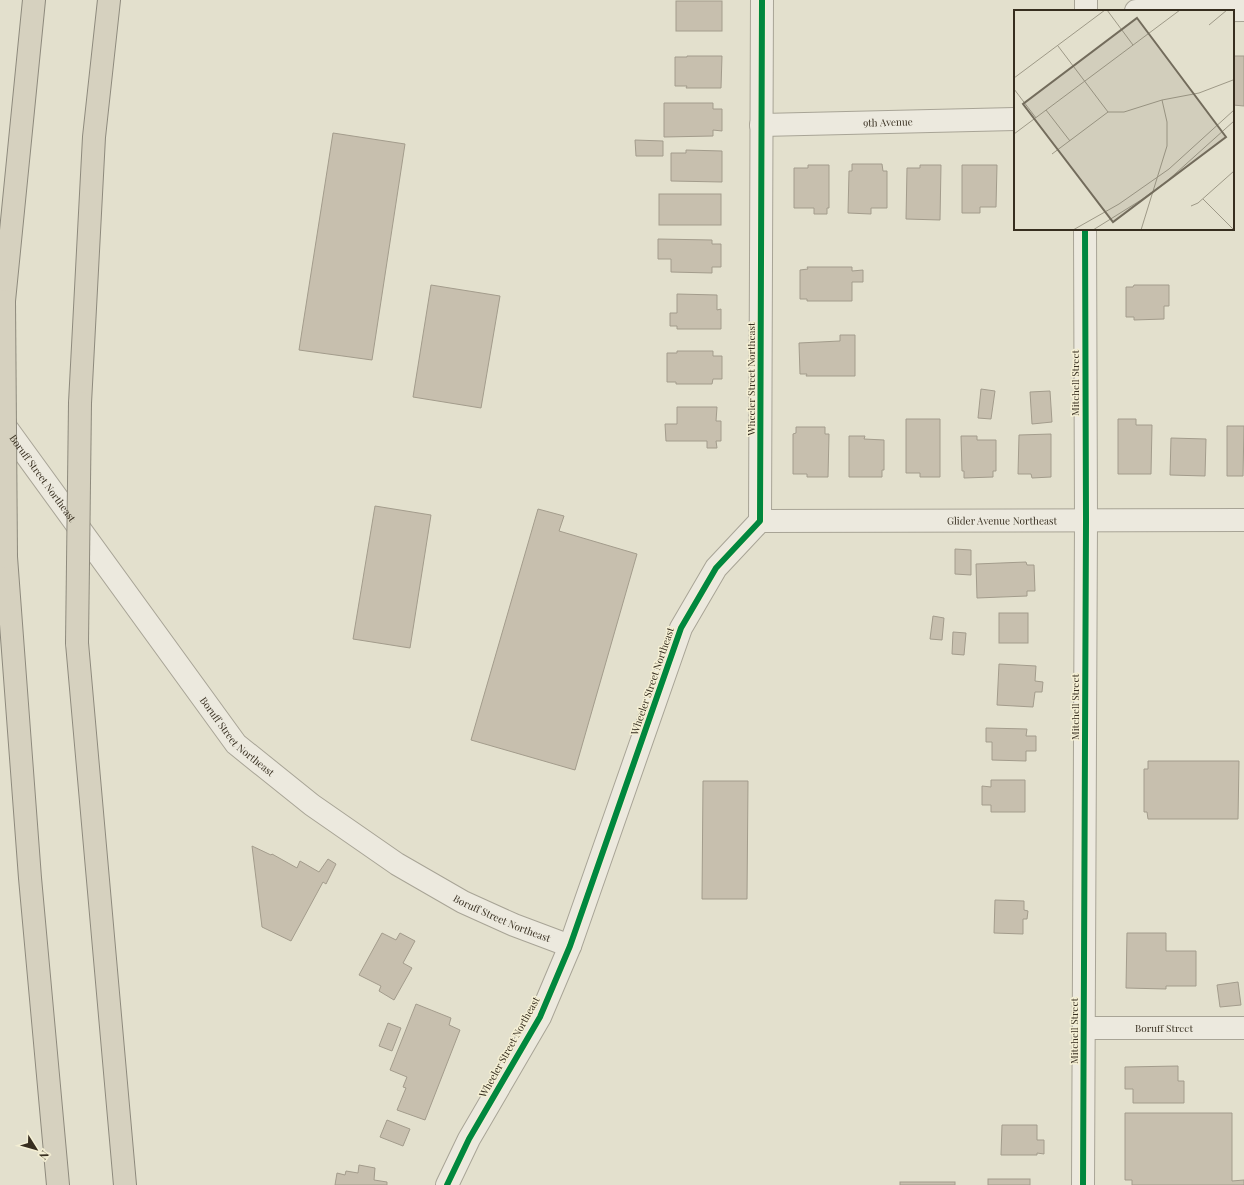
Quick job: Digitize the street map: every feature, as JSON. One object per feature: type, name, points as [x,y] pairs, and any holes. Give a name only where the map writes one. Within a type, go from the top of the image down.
[{"type":"highway","points":[[34,0],[4,301],[6,557],[30,878],[58,1185]]},
{"type":"highway","points":[[109,0],[94,137],[80,403],[77,643],[125,1185]]},
{"type":"street","name":"Wheeler Street Northeast","points":[[447,1185],[469,1139],[540,1017],[570,946],[681,628],[716,568],[760,521],[762,0]]},
{"type":"street","points":[[1234,10],[1244,10]]},
{"type":"street","name":"9th Avenue","points":[[761,125],[1014,119]]},
{"type":"street","name":"Mitchell Street","points":[[1083,1185],[1086,521],[1085,230]]},
{"type":"street","name":"Boruff Street Northeast","points":[[0,419],[236,744],[312,805],[397,864],[463,902],[514,925],[570,946]]},
{"type":"street","name":"Glider Avenue Northeast","points":[[760,521],[1244,520]]},
{"type":"street","name":"Boruff Street","points":[[1084,1028],[1244,1028]]},
{"type":"building","points":[[676,1],[722,1],[722,31],[676,31]]},
{"type":"building","points":[[722,56],[721,88],[686,88],[687,86],[675,86],[675,57]]},
{"type":"building","points":[[1234,56],[1244,56],[1244,106],[1234,105]]},
{"type":"building","points":[[664,103],[713,103],[713,109],[722,109],[722,131],[713,130],[713,136],[664,137]]},
{"type":"building","points":[[333,133],[405,144],[372,360],[299,350]]},
{"type":"building","points":[[635,140],[663,141],[663,156],[636,156]]},
{"type":"building","points":[[686,150],[722,151],[722,182],[671,181],[671,153],[686,153]]},
{"type":"building","points":[[852,164],[882,164],[883,171],[887,171],[887,208],[871,208],[871,214],[848,213],[849,171],[852,171]]},
{"type":"building","points":[[808,165],[829,165],[829,208],[827,208],[827,214],[814,214],[814,208],[794,208],[794,168],[808,168]]},
{"type":"building","points":[[920,165],[941,165],[940,220],[906,219],[907,168],[920,168]]},
{"type":"building","points":[[962,165],[997,165],[996,207],[980,207],[980,213],[962,213]]},
{"type":"building","points":[[659,194],[721,194],[721,225],[659,225]]},
{"type":"building","points":[[658,239],[712,240],[712,244],[721,244],[721,267],[712,267],[712,273],[671,272],[671,259],[658,259]]},
{"type":"building","points":[[807,267],[852,267],[852,271],[863,270],[863,282],[852,282],[852,301],[807,301],[807,299],[800,299],[800,270],[808,269]]},
{"type":"building","points":[[431,285],[500,296],[481,408],[413,397]]},
{"type":"building","points":[[1134,285],[1169,285],[1169,306],[1164,306],[1164,319],[1134,320],[1134,317],[1126,317],[1126,287],[1133,287]]},
{"type":"building","points":[[677,294],[717,295],[717,310],[721,309],[721,329],[677,329],[677,326],[670,326],[670,313],[677,313]]},
{"type":"building","points":[[840,335],[855,335],[855,376],[806,376],[807,374],[800,374],[799,343],[840,341]]},
{"type":"building","points":[[677,351],[713,351],[713,356],[722,356],[722,379],[713,379],[712,384],[676,384],[676,382],[667,382],[667,353],[677,353]]},
{"type":"building","points":[[981,389],[995,391],[991,419],[978,418]]},
{"type":"building","points":[[1050,391],[1052,422],[1032,424],[1030,392]]},
{"type":"building","points":[[677,407],[717,407],[716,421],[721,421],[721,441],[716,441],[717,448],[707,448],[707,441],[666,441],[665,424],[677,424]]},
{"type":"building","points":[[906,419],[940,419],[940,477],[920,477],[920,473],[906,473]]},
{"type":"building","points":[[1118,419],[1136,419],[1136,425],[1152,425],[1151,474],[1118,474]]},
{"type":"building","points":[[1227,426],[1244,426],[1243,476],[1227,476]]},
{"type":"building","points":[[796,427],[825,427],[825,434],[829,434],[828,477],[807,477],[807,474],[793,474],[793,434],[796,433]]},
{"type":"building","points":[[1051,434],[1051,477],[1032,478],[1031,474],[1018,474],[1019,435]]},
{"type":"building","points":[[849,436],[865,436],[864,439],[884,440],[884,470],[882,470],[882,477],[849,477]]},
{"type":"building","points":[[961,436],[977,436],[977,440],[996,440],[996,471],[993,471],[993,477],[964,478],[964,471],[962,471]]},
{"type":"building","points":[[1171,438],[1206,439],[1205,476],[1170,475]]},
{"type":"building","points":[[375,506],[431,515],[410,648],[353,639]]},
{"type":"building","points":[[538,509],[564,516],[559,531],[637,554],[575,770],[471,740]]},
{"type":"building","points":[[955,549],[971,550],[971,575],[955,574]]},
{"type":"building","points":[[1026,562],[1027,565],[1034,565],[1035,591],[1027,591],[1027,596],[977,598],[976,564]]},
{"type":"building","points":[[999,613],[1028,613],[1028,643],[999,643]]},
{"type":"building","points":[[933,616],[944,618],[942,640],[930,639]]},
{"type":"building","points":[[953,632],[966,633],[964,655],[952,654]]},
{"type":"building","points":[[999,664],[1036,666],[1035,681],[1043,682],[1042,692],[1035,692],[1033,707],[997,705]]},
{"type":"building","points":[[986,728],[1027,729],[1026,736],[1036,736],[1036,751],[1026,751],[1026,761],[992,760],[992,742],[986,742]]},
{"type":"building","points":[[1148,761],[1239,761],[1238,819],[1148,819],[1147,812],[1144,812],[1144,769],[1148,769]]},
{"type":"building","points":[[991,780],[1025,780],[1025,812],[991,812],[991,805],[982,805],[982,786],[991,787]]},
{"type":"building","points":[[703,781],[748,781],[747,899],[702,899]]},
{"type":"building","points":[[252,846],[271,855],[272,854],[297,868],[300,861],[319,872],[328,859],[336,864],[326,884],[323,882],[291,941],[262,927]]},
{"type":"building","points":[[995,900],[1024,901],[1024,910],[1028,911],[1027,919],[1023,919],[1023,934],[994,933]]},
{"type":"building","points":[[382,933],[396,940],[400,933],[415,941],[403,963],[412,968],[394,1000],[379,991],[381,986],[359,975]]},
{"type":"building","points":[[1127,933],[1166,933],[1166,951],[1196,951],[1196,986],[1166,986],[1166,989],[1126,988]]},
{"type":"building","points":[[1238,982],[1241,1005],[1220,1007],[1217,985]]},
{"type":"building","points":[[416,1004],[451,1018],[449,1025],[460,1030],[425,1120],[397,1110],[406,1088],[403,1087],[407,1077],[390,1070]]},
{"type":"building","points":[[388,1023],[401,1028],[392,1051],[379,1046]]},
{"type":"building","points":[[1178,1066],[1178,1081],[1184,1081],[1184,1103],[1133,1103],[1133,1089],[1125,1089],[1125,1067]]},
{"type":"building","points":[[1125,1113],[1232,1113],[1232,1181],[1244,1180],[1244,1185],[1132,1185],[1132,1180],[1125,1180]]},
{"type":"building","points":[[387,1120],[410,1129],[403,1146],[380,1137]]},
{"type":"building","points":[[1002,1125],[1037,1125],[1037,1140],[1044,1140],[1044,1154],[1001,1155]]},
{"type":"building","points":[[359,1165],[375,1168],[374,1180],[387,1182],[387,1185],[335,1185],[337,1173],[345,1175],[346,1171],[358,1173]]},
{"type":"building","points":[[988,1179],[1030,1179],[1030,1185],[988,1185]]},
{"type":"building","points":[[900,1182],[955,1182],[955,1185],[900,1185]]},
{"type":"cycle path","points":[[447,1185],[469,1139],[540,1017],[570,946],[681,628],[716,568],[760,521],[762,0]]},
{"type":"cycle path","points":[[1083,1185],[1086,521],[1085,230]]}]
